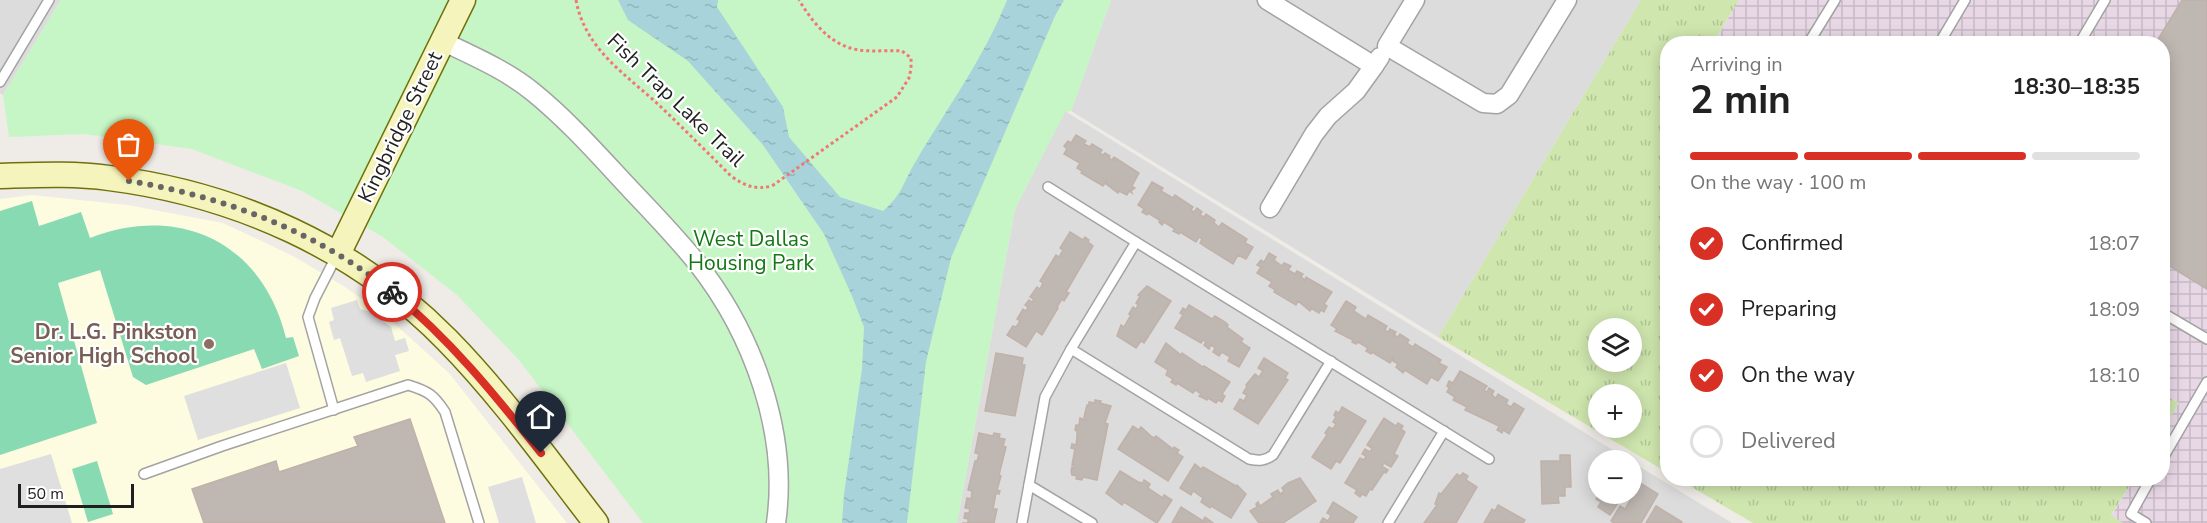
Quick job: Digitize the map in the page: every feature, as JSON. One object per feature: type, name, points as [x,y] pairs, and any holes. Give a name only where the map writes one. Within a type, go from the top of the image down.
[{"type":"street","name":"Kingbridge Street","points":[[338,254],[463,0]]},
{"type":"street","points":[[1267,0],[1374,66]]},
{"type":"street","points":[[1270,208],[1314,134],[1328,116],[1356,91],[1415,0]]},
{"type":"street","points":[[1387,46],[1483,104],[1497,104],[1509,95],[1567,0]]},
{"type":"street","points":[[442,41],[495,68],[532,91],[578,132],[671,233],[698,264],[717,291],[745,343],[760,380],[773,426],[778,472],[776,523]]},
{"type":"street","points":[[0,176],[62,174],[108,178],[185,192],[231,205],[271,220],[338,254],[372,276],[446,339],[486,383],[596,523]]},
{"type":"lane","points":[[0,82],[49,0]]},
{"type":"lane","points":[[1813,36],[1835,0]]},
{"type":"lane","points":[[1944,36],[1965,0]]},
{"type":"lane","points":[[2084,36],[2105,0]]},
{"type":"lane","points":[[1048,187],[1489,459]]},
{"type":"lane","points":[[1022,523],[1044,397],[1136,242]]},
{"type":"lane","points":[[334,410],[308,318],[315,298],[338,254]]},
{"type":"lane","points":[[2170,317],[2207,339]]},
{"type":"lane","points":[[1071,349],[1249,459],[1257,461],[1273,455],[1331,361]]},
{"type":"lane","points":[[2170,446],[2207,382]]},
{"type":"lane","points":[[144,474],[408,385],[422,389],[436,397],[445,412],[479,523]]},
{"type":"lane","points":[[1388,523],[1444,431]]},
{"type":"lane","points":[[1029,485],[1092,523]]},
{"type":"lane","points":[[2145,523],[2131,514],[2147,486]]},
{"type":"path","name":"Fish Trap Lake Trail","points":[[576,0],[587,31],[612,65],[661,107],[731,176],[755,188],[772,186],[810,161],[897,97],[909,78],[911,63],[909,55],[902,51],[848,48],[831,39],[820,29],[799,0]]},
{"type":"shaded area","points":[[0,0],[61,0],[3,95],[0,93]]},
{"type":"shaded area","points":[[1111,0],[1641,0],[1438,337],[1071,111]]},
{"type":"shaded area","points":[[1739,0],[2207,0],[2207,523],[2123,523],[2111,516],[2130,486],[2170,486],[2170,418],[2179,403],[2170,398],[2170,36],[1718,36]]},
{"type":"shaded area","points":[[1065,111],[1588,435],[1588,438],[1593,438],[1613,450],[1588,450],[1588,504],[1642,504],[1642,468],[1660,479],[1660,486],[1671,486],[1732,523],[957,523],[1015,209]]},
{"type":"shaded area","name":"Dr. L.G. Pinkston Senior High School","points":[[32,195],[128,205],[223,223],[293,256],[345,287],[386,316],[449,373],[567,523],[0,523],[0,199]]},
{"type":"shaded area","points":[[357,300],[360,309],[371,312],[391,327],[395,341],[405,338],[409,351],[395,355],[400,371],[366,382],[363,373],[352,376],[340,338],[334,340],[329,322],[334,320],[331,308]]},
{"type":"shaded area","points":[[286,363],[300,408],[198,440],[184,396]]},
{"type":"shaded area","points":[[51,454],[72,523],[0,523],[0,469]]},
{"type":"shaded area","points":[[522,477],[536,523],[499,523],[488,487]]},
{"type":"green space","name":"West Dallas Housing Park","points":[[61,0],[1111,0],[1071,111],[1065,112],[1015,209],[957,523],[643,523],[519,360],[457,295],[383,237],[302,191],[192,149],[84,134],[9,137],[3,95]]},
{"type":"green space","points":[[1641,0],[1739,0],[1717,36],[1660,36],[1660,468],[1642,458],[1642,450],[1629,450],[1609,438],[1642,438],[1642,384],[1588,384],[1588,426],[1438,337]]},
{"type":"green space","points":[[32,201],[39,226],[81,212],[90,238],[123,228],[155,226],[186,229],[213,239],[238,255],[258,277],[275,305],[286,338],[293,337],[299,356],[262,369],[254,349],[146,385],[133,377],[100,270],[58,283],[97,423],[0,455],[0,211]]},
{"type":"green space","points":[[2170,398],[2179,403],[2170,418]]},
{"type":"green space","points":[[97,461],[113,514],[88,522],[72,469]]},
{"type":"green space","points":[[1690,486],[2130,486],[2111,515],[2123,523],[1753,523]]},
{"type":"water","points":[[618,0],[718,0],[717,7],[783,107],[789,137],[840,197],[883,211],[899,193],[976,62],[1007,0],[1064,0],[1055,16],[951,258],[926,362],[907,523],[842,523],[862,369],[864,327],[824,234],[763,145],[688,61],[628,20]]},
{"type":"building","points":[[2182,0],[2207,0],[2207,289],[2170,266],[2170,36],[2160,36]]},
{"type":"building","points":[[1076,135],[1086,141],[1084,144],[1090,147],[1092,144],[1102,150],[1100,153],[1103,155],[1105,153],[1112,160],[1114,157],[1139,173],[1132,186],[1135,188],[1131,191],[1132,193],[1129,191],[1127,195],[1119,191],[1118,193],[1106,184],[1107,180],[1103,186],[1081,173],[1082,171],[1077,168],[1080,163],[1064,154],[1067,149],[1064,146],[1068,141],[1071,143]]},
{"type":"building","points":[[1152,182],[1163,188],[1161,191],[1173,198],[1175,195],[1193,207],[1191,210],[1194,212],[1197,208],[1202,212],[1200,215],[1204,217],[1206,214],[1215,220],[1214,223],[1219,227],[1222,223],[1247,239],[1245,243],[1253,247],[1246,259],[1238,255],[1233,264],[1200,243],[1202,239],[1199,237],[1196,242],[1180,232],[1179,234],[1173,231],[1175,229],[1164,222],[1162,225],[1159,222],[1161,221],[1148,213],[1147,215],[1142,212],[1144,209],[1138,205]]},
{"type":"building","points":[[1070,232],[1083,240],[1085,237],[1093,246],[1066,292],[1069,293],[1064,301],[1062,299],[1042,335],[1036,331],[1026,347],[1007,335],[1020,321],[1017,319],[1023,309],[1026,311],[1028,307],[1025,305],[1029,300],[1032,302],[1034,299],[1030,297],[1037,287],[1040,289],[1043,283],[1040,281],[1056,255],[1059,257],[1063,250],[1060,248]]},
{"type":"building","points":[[1269,253],[1276,257],[1274,260],[1282,266],[1284,263],[1291,266],[1288,270],[1295,274],[1297,271],[1303,274],[1301,277],[1305,280],[1306,277],[1332,292],[1324,304],[1327,306],[1324,312],[1321,310],[1319,313],[1311,308],[1310,311],[1298,301],[1296,305],[1274,292],[1275,290],[1269,286],[1272,282],[1257,273],[1261,267],[1257,265],[1261,260],[1264,262]]},
{"type":"building","points":[[1147,286],[1171,301],[1144,343],[1141,341],[1136,348],[1117,336],[1121,325],[1124,327],[1131,315],[1129,314],[1133,307],[1136,309],[1140,296],[1138,295]]},
{"type":"building","points":[[1346,301],[1356,307],[1354,311],[1366,319],[1368,315],[1387,326],[1385,330],[1388,332],[1390,329],[1396,332],[1394,335],[1398,337],[1400,334],[1409,340],[1407,343],[1413,347],[1415,344],[1441,360],[1439,363],[1447,367],[1438,381],[1431,377],[1427,384],[1405,370],[1403,373],[1396,367],[1398,364],[1393,361],[1393,358],[1390,363],[1366,351],[1368,348],[1358,342],[1356,344],[1352,342],[1353,340],[1335,331],[1337,329],[1331,325]]},
{"type":"building","points":[[1189,305],[1212,319],[1215,316],[1225,322],[1227,327],[1243,339],[1241,342],[1250,348],[1239,367],[1228,361],[1230,357],[1222,352],[1219,356],[1213,352],[1215,348],[1211,345],[1209,349],[1204,345],[1206,342],[1203,340],[1201,343],[1175,328],[1183,315],[1180,313],[1183,308],[1186,310]]},
{"type":"building","points":[[1166,343],[1181,355],[1182,353],[1230,382],[1222,394],[1225,396],[1222,402],[1218,400],[1216,403],[1208,398],[1207,400],[1199,396],[1201,394],[1195,390],[1193,393],[1171,382],[1173,379],[1166,375],[1168,370],[1155,362]]},
{"type":"building","points":[[996,353],[1023,358],[1022,365],[1025,365],[1015,416],[985,411]]},
{"type":"building","points":[[1264,358],[1288,373],[1285,378],[1288,380],[1258,424],[1234,409],[1240,399],[1244,401],[1247,395],[1243,393],[1246,385],[1255,374],[1259,377],[1263,371],[1258,368]]},
{"type":"building","points":[[1460,371],[1487,386],[1484,390],[1487,392],[1489,388],[1494,391],[1492,395],[1496,398],[1498,394],[1508,400],[1506,404],[1511,407],[1514,403],[1524,409],[1509,434],[1503,430],[1502,433],[1497,430],[1499,426],[1465,410],[1467,407],[1453,400],[1455,397],[1447,392],[1449,388],[1447,386],[1449,381],[1453,383]]},
{"type":"building","points":[[1095,400],[1111,406],[1105,423],[1108,424],[1097,480],[1083,477],[1082,480],[1076,479],[1077,476],[1072,475],[1071,471],[1075,466],[1072,465],[1075,449],[1071,448],[1072,444],[1076,445],[1076,425],[1079,425],[1080,418],[1086,420],[1084,417],[1087,405],[1089,402],[1095,403]]},
{"type":"building","points":[[1342,407],[1366,421],[1340,463],[1336,461],[1331,469],[1312,457],[1327,435],[1325,433],[1329,427],[1333,429],[1336,424],[1333,422],[1336,417],[1334,415],[1336,411],[1339,413]]},
{"type":"building","points":[[1384,418],[1396,426],[1398,423],[1403,426],[1401,429],[1405,432],[1394,454],[1398,456],[1391,467],[1384,463],[1382,466],[1388,470],[1386,473],[1384,472],[1366,496],[1362,494],[1360,497],[1355,493],[1357,490],[1345,483],[1360,458],[1364,460],[1366,456],[1362,454],[1365,449],[1370,452],[1372,448],[1367,445]]},
{"type":"building","points":[[410,419],[445,523],[204,523],[192,489],[276,461],[279,472],[358,446],[354,437]]},
{"type":"building","points":[[1133,426],[1139,430],[1141,427],[1154,438],[1156,436],[1173,449],[1174,447],[1179,450],[1177,453],[1183,457],[1168,481],[1118,449]]},
{"type":"building","points":[[979,433],[993,436],[994,433],[1000,434],[999,438],[1005,439],[1003,446],[1006,447],[999,475],[1001,476],[997,490],[1000,491],[999,494],[996,493],[993,509],[997,509],[994,523],[968,523],[968,519],[964,518],[965,513],[969,513],[970,509],[965,508],[967,498],[971,499],[972,491],[968,490],[979,454],[975,453]]},
{"type":"building","points":[[1560,455],[1570,455],[1571,487],[1565,487],[1565,496],[1558,496],[1559,503],[1542,504],[1541,461],[1560,461]]},
{"type":"building","points":[[1195,464],[1237,485],[1246,494],[1231,518],[1201,502],[1203,498],[1193,491],[1191,495],[1180,488]]},
{"type":"building","points":[[1120,471],[1138,482],[1143,483],[1144,480],[1150,484],[1148,488],[1163,498],[1164,495],[1172,500],[1157,523],[1124,502],[1122,505],[1106,493]]},
{"type":"building","points":[[1463,473],[1468,476],[1466,480],[1477,487],[1456,523],[1424,523],[1437,505],[1435,504],[1439,493],[1441,494],[1457,474],[1460,476]]},
{"type":"building","points":[[1300,478],[1316,501],[1283,523],[1259,523],[1250,511],[1257,507],[1256,504],[1258,502],[1260,506],[1273,497],[1271,494],[1278,490],[1280,494],[1284,491],[1282,488],[1288,483]]},
{"type":"building","points":[[1642,484],[1658,494],[1641,523],[1611,521],[1620,506],[1625,509],[1628,504],[1642,504]]},
{"type":"building","points":[[1333,502],[1357,517],[1353,523],[1320,523],[1323,518],[1328,521],[1331,515],[1327,513]]},
{"type":"building","points":[[1600,504],[1617,504],[1610,515],[1598,507]]},
{"type":"building","points":[[1498,505],[1525,520],[1523,523],[1484,523],[1492,509],[1495,511]]},
{"type":"building","points":[[1656,506],[1682,522],[1646,523]]},
{"type":"building","points":[[1181,507],[1203,521],[1205,517],[1212,522],[1172,523]]},
{"type":"way so far","points":[[129,181],[185,192],[231,205],[271,220],[338,254],[392,292]]},
{"type":"place","name":"Dr. L.G. Pinkston Senior High School","points":[[209,344]]},
{"type":"route","points":[[392,292],[446,339],[486,383],[541,453]]}]
